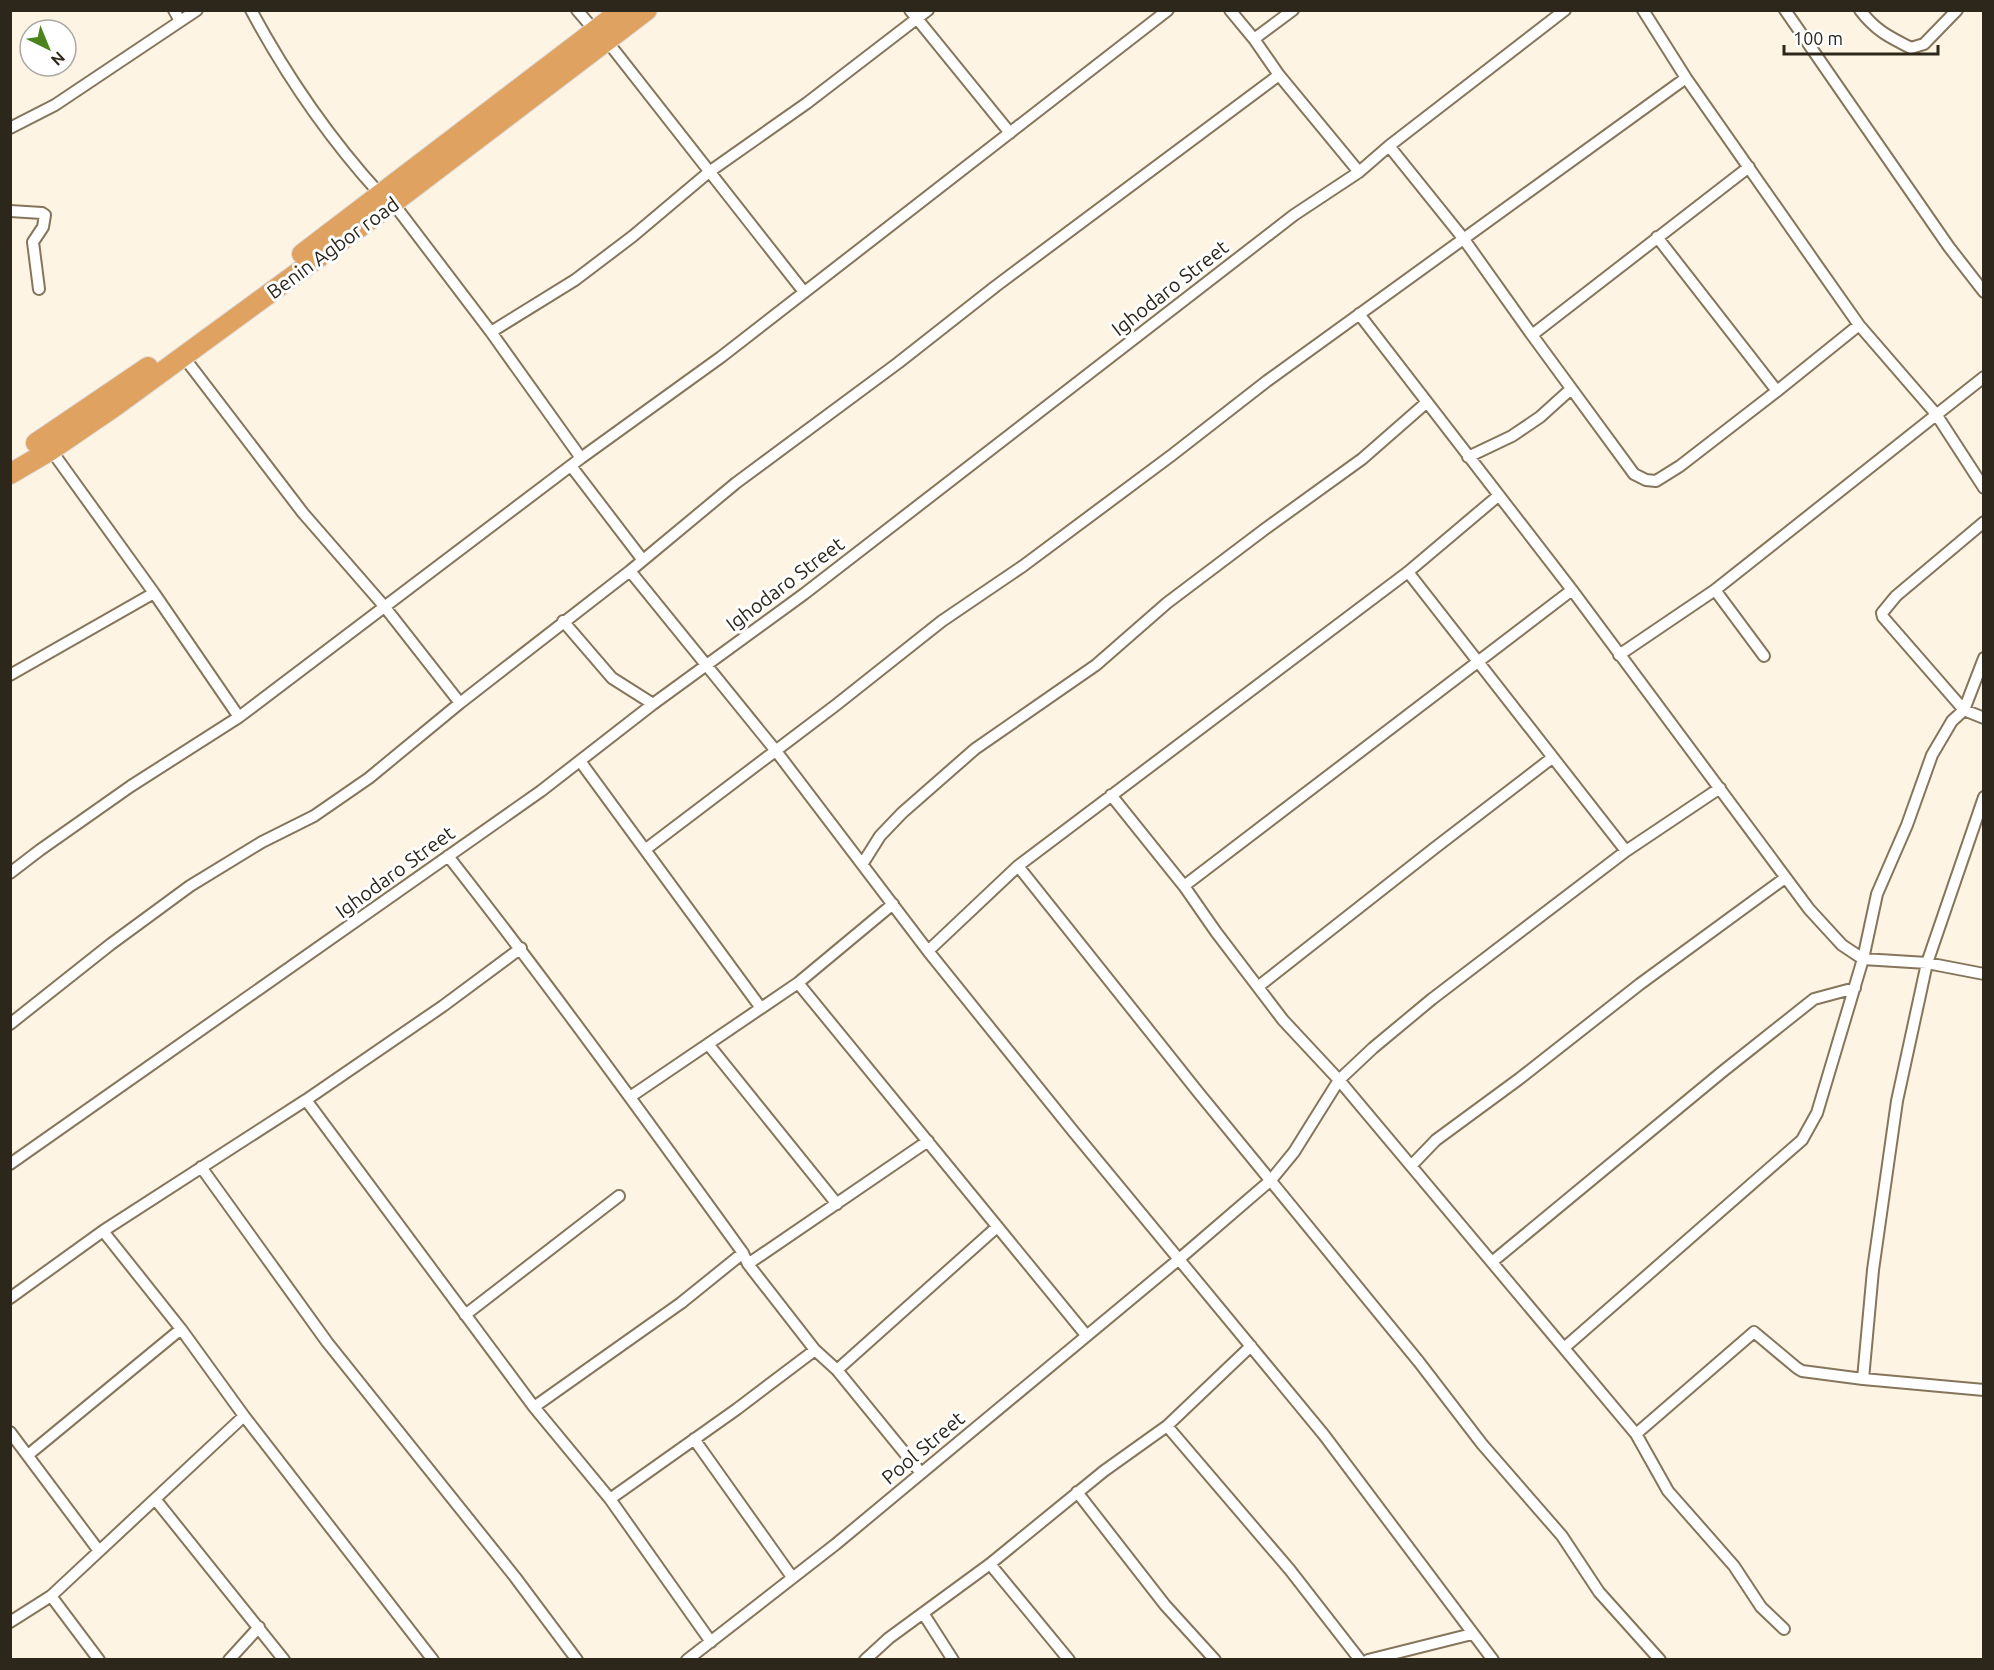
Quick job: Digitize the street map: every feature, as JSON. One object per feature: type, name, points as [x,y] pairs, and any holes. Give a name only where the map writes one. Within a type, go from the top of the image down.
[{"type":"highway","name":"Benin Agbor road","points":[[601,36],[622,10]]},
{"type":"highway","name":"Benin Agbor road","points":[[10,474],[51,450],[114,407],[601,36],[647,10]]},
{"type":"highway","name":"Benin Agbor road","points":[[10,458],[43,439],[387,198]]},
{"type":"street","points":[[174,10],[180,21]]},
{"type":"street","points":[[10,128],[55,105],[197,10]]},
{"type":"street","points":[[251,10],[278,60],[346,157],[387,198],[491,332],[581,458]]},
{"type":"street","points":[[576,10],[601,36],[804,292]]},
{"type":"street","points":[[491,332],[575,280],[633,236],[708,172],[807,103],[913,14],[928,10]]},
{"type":"street","points":[[10,873],[131,786],[239,717],[581,458],[721,357],[1168,10]]},
{"type":"street","points":[[1230,10],[1279,75],[1359,172]]},
{"type":"street","points":[[1254,39],[1293,10]]},
{"type":"street","name":"Ighodaro Street","points":[[10,1164],[541,791],[653,704],[804,594],[1294,215],[1359,172],[1389,146],[1565,10]]},
{"type":"street","points":[[1643,10],[1686,78],[1859,325],[1936,414],[1983,488]]},
{"type":"street","points":[[1785,10],[1949,248],[1983,292]]},
{"type":"street","points":[[1860,10],[1872,26],[1911,48],[1924,44],[1957,10]]},
{"type":"street","points":[[913,14],[1010,133]]},
{"type":"street","points":[[10,1024],[111,944],[190,886],[262,842],[314,816],[369,778],[563,621],[630,571],[736,483],[1279,75]]},
{"type":"street","points":[[646,849],[942,621],[1023,566],[1267,381],[1686,78]]},
{"type":"street","points":[[1389,146],[1463,238],[1634,474],[1646,480],[1656,481],[1680,466],[1777,392],[1859,325]]},
{"type":"street","points":[[1532,335],[1749,167]]},
{"type":"street","points":[[10,211],[45,215],[43,227],[33,242],[39,289]]},
{"type":"street","points":[[1656,237],[1777,392]]},
{"type":"street","points":[[1359,314],[1426,404],[1572,590],[1785,878],[1809,909],[1842,945],[1863,959],[1927,963],[1983,974]]},
{"type":"street","points":[[183,356],[303,513],[384,606],[460,703]]},
{"type":"street","points":[[1619,655],[1715,590],[1983,377]]},
{"type":"street","points":[[1468,457],[1512,436],[1540,417],[1571,389]]},
{"type":"street","points":[[863,863],[880,836],[902,813],[975,749],[1096,665],[1167,603],[1362,459],[1426,404]]},
{"type":"street","points":[[51,450],[154,592],[239,717]]},
{"type":"street","points":[[571,466],[642,559]]},
{"type":"street","points":[[928,951],[1018,866],[1408,572],[1498,496]]},
{"type":"street","points":[[1983,522],[1896,596],[1882,613],[1882,617],[1964,710],[1983,718]]},
{"type":"street","points":[[630,571],[776,751],[928,951],[1178,1260],[1324,1435],[1493,1659]]},
{"type":"street","points":[[1408,572],[1626,851]]},
{"type":"street","points":[[1184,886],[1572,590]]},
{"type":"street","points":[[1715,590],[1764,656]]},
{"type":"street","points":[[10,675],[154,592]]},
{"type":"street","points":[[563,621],[612,678],[653,704]]},
{"type":"street","points":[[1564,1348],[1802,1140],[1817,1113],[1863,959],[1877,894],[1907,825],[1932,755],[1952,721],[1964,710],[1983,658]]},
{"type":"street","points":[[1259,986],[1552,758]]},
{"type":"street","points":[[580,760],[761,1008]]},
{"type":"street","name":"Pool Street","points":[[687,1659],[836,1544],[1178,1260],[1271,1179],[1294,1152],[1339,1080],[1432,999],[1626,851],[1720,788]]},
{"type":"street","points":[[1111,795],[1184,886],[1283,1020],[1339,1080],[1636,1434],[1668,1491],[1734,1566],[1761,1607],[1784,1629]]},
{"type":"street","points":[[1863,1379],[1873,1270],[1897,1101],[1927,963],[1983,796]]},
{"type":"street","points":[[448,856],[521,948],[748,1264],[815,1350],[837,1370],[921,1473]]},
{"type":"street","points":[[1018,866],[1198,1092],[1419,1362],[1482,1444],[1562,1536],[1599,1592],[1660,1659]]},
{"type":"street","points":[[1411,1166],[1436,1140],[1519,1079],[1640,984],[1785,878]]},
{"type":"street","points":[[630,1097],[798,983],[892,904]]},
{"type":"street","points":[[10,1298],[103,1231],[306,1100],[443,1006],[521,948]]},
{"type":"street","points":[[798,983],[1086,1335]]},
{"type":"street","points":[[1492,1262],[1814,999],[1855,988]]},
{"type":"street","points":[[708,1044],[837,1204]]},
{"type":"street","points":[[306,1100],[534,1407],[610,1499],[711,1642]]},
{"type":"street","points":[[748,1264],[928,1142]]},
{"type":"street","points":[[201,1167],[327,1342],[515,1577],[577,1659]]},
{"type":"street","points":[[465,1315],[619,1196]]},
{"type":"street","points":[[837,1370],[997,1227]]},
{"type":"street","points":[[103,1231],[181,1329],[244,1416],[433,1659]]},
{"type":"street","points":[[534,1407],[681,1303],[742,1253]]},
{"type":"street","points":[[28,1455],[181,1329]]},
{"type":"street","points":[[1636,1434],[1752,1333],[1755,1333],[1797,1368],[1863,1379],[1983,1390]]},
{"type":"street","points":[[865,1659],[990,1564],[1077,1492],[1167,1426],[1251,1346]]},
{"type":"street","points":[[610,1499],[815,1350]]},
{"type":"street","points":[[10,1622],[51,1596],[244,1416]]},
{"type":"street","points":[[1167,1426],[1290,1570],[1360,1659]]},
{"type":"street","points":[[10,1432],[99,1551]]},
{"type":"street","points":[[694,1439],[792,1577]]},
{"type":"street","points":[[1077,1492],[1165,1605],[1215,1659]]},
{"type":"street","points":[[155,1499],[284,1659]]},
{"type":"street","points":[[990,1564],[1069,1659]]},
{"type":"street","points":[[51,1596],[99,1659]]},
{"type":"street","points":[[923,1613],[953,1659]]},
{"type":"street","points":[[229,1659],[259,1627]]},
{"type":"street","points":[[1368,1659],[1472,1634]]}]
